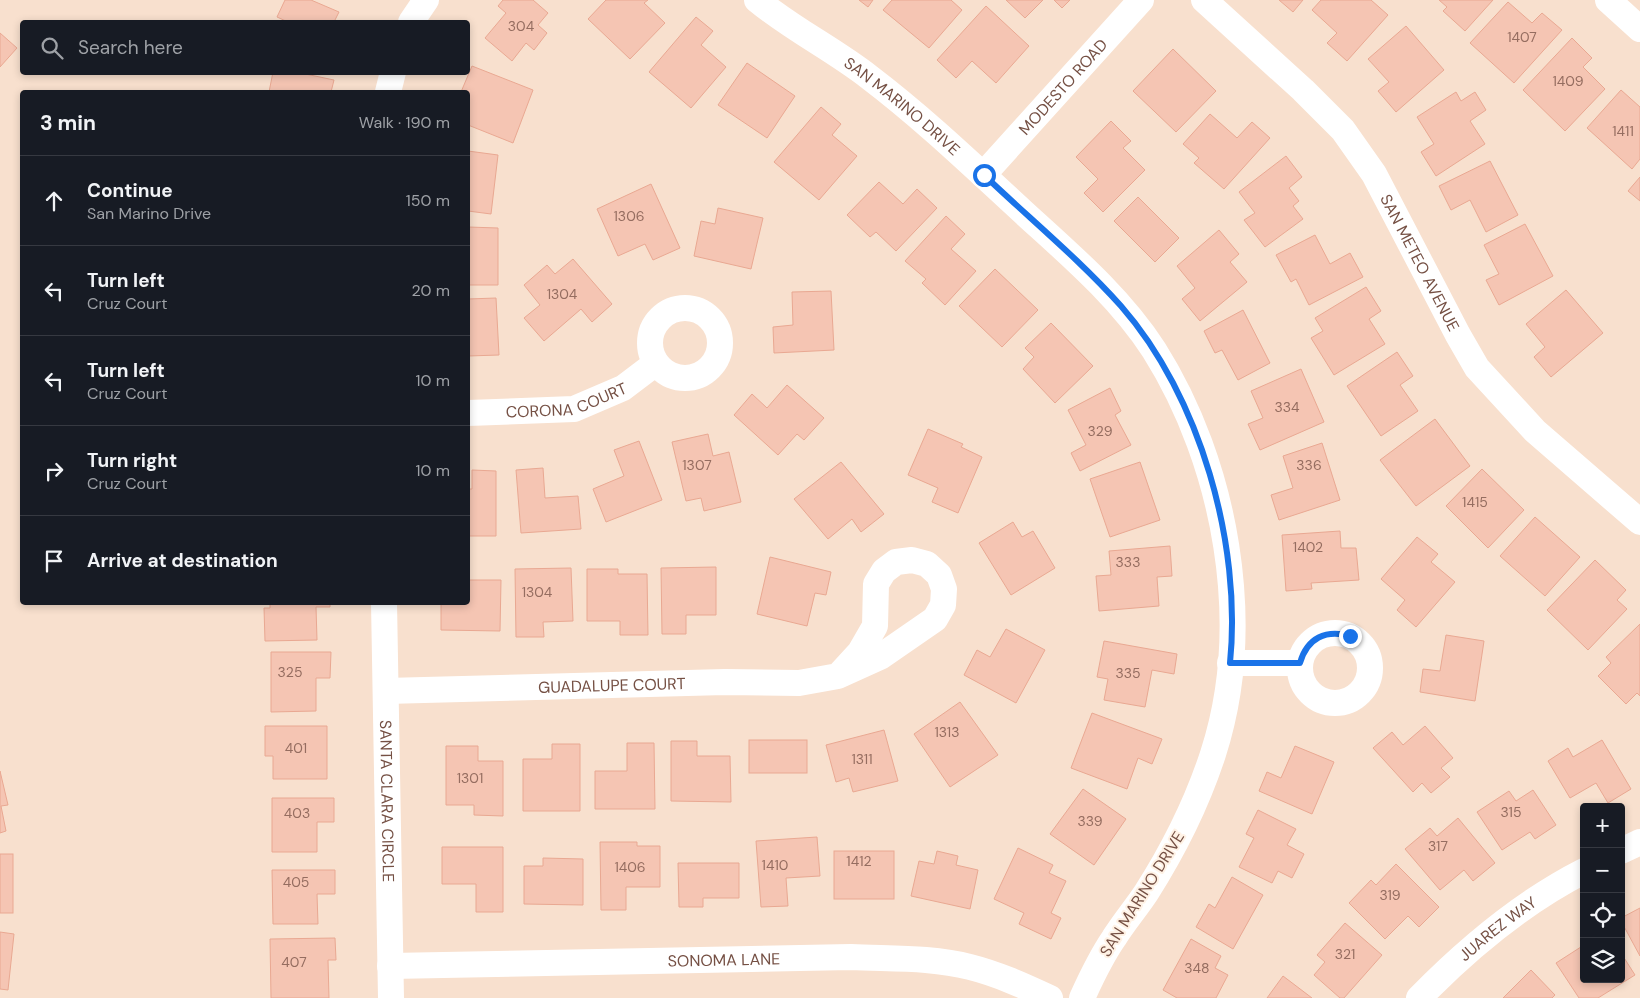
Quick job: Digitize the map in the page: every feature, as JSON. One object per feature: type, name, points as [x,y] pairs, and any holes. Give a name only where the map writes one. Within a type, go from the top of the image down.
[{"type":"street","points":[[413,20],[426,0]]},
{"type":"street","name":"SAN MARINO DRIVE","points":[[757,0],[776,15],[866,74],[908,108],[984,175],[1121,306],[1153,350],[1177,392],[1206,461],[1223,529],[1234,629],[1228,692],[1214,752],[1192,808],[1172,849],[1145,894],[1113,938],[1082,998]]},
{"type":"street","name":"MODESTO ROAD","points":[[984,175],[1142,0]]},
{"type":"street","name":"SAN METEO AVENUE","points":[[1204,0],[1303,90],[1343,130],[1374,174],[1477,368],[1535,431],[1640,522]]},
{"type":"street","points":[[1608,0],[1640,28]]},
{"type":"street","points":[[388,90],[392,75]]},
{"type":"street","name":"CORONA COURT","points":[[470,413],[574,409],[623,388],[656,363]]},
{"type":"street","name":"GUADALUPE COURT","points":[[386,691],[715,683],[799,683],[838,676],[880,657],[935,619],[943,606],[944,590],[939,575],[927,564],[912,560],[896,562],[884,571],[876,584],[874,626],[860,652],[838,676]]},
{"type":"street","name":"SANTA CLARA CIRCLE","points":[[384,605],[391,998]]},
{"type":"street","points":[[1230,663],[1300,663]]},
{"type":"street","points":[[1625,849],[1640,842]]},
{"type":"street","name":"JUAREZ WAY","points":[[1419,998],[1451,966],[1497,926],[1547,890],[1580,872]]},
{"type":"street","name":"SONOMA LANE","points":[[390,966],[851,957],[923,960],[970,967],[1022,985],[1050,998]]},
{"type":"shaded area","points":[[0,0],[1640,0],[1640,998],[0,998]]},
{"type":"building","points":[[285,0],[311,0],[339,12],[335,20],[284,20],[277,17]]},
{"type":"building","points":[[503,0],[533,0],[548,13],[538,25],[547,33],[534,50],[526,43],[512,61],[485,38],[506,13],[498,6]]},
{"type":"building","points":[[606,0],[648,0],[644,3],[665,23],[630,59],[588,19]]},
{"type":"building","points":[[859,0],[873,0],[868,7]]},
{"type":"building","points":[[892,0],[951,0],[962,10],[929,48],[883,10]]},
{"type":"building","points":[[1006,0],[1043,0],[1025,18]]},
{"type":"building","points":[[1054,0],[1070,0],[1062,8]]},
{"type":"building","points":[[1279,0],[1303,0],[1293,12]]},
{"type":"building","points":[[1321,0],[1371,0],[1388,15],[1347,61],[1327,43],[1337,33],[1312,10]]},
{"type":"building","points":[[1439,0],[1493,0],[1465,31],[1443,11],[1447,7]]},
{"type":"building","points":[[1508,2],[1532,23],[1542,13],[1562,30],[1514,83],[1470,43]]},
{"type":"building","points":[[986,6],[1029,46],[996,83],[972,61],[956,78],[937,60]]},
{"type":"building","points":[[696,17],[713,31],[701,45],[726,67],[691,108],[649,72]]},
{"type":"building","points":[[1406,26],[1444,70],[1396,112],[1378,91],[1389,82],[1368,59]]},
{"type":"building","points":[[0,33],[17,48],[0,67]]},
{"type":"building","points":[[1572,38],[1592,58],[1583,67],[1605,89],[1565,131],[1523,90]]},
{"type":"building","points":[[1173,49],[1216,91],[1176,132],[1133,91]]},
{"type":"building","points":[[747,63],[795,96],[767,138],[718,105]]},
{"type":"building","points":[[472,66],[533,90],[513,143],[470,126],[470,90],[462,90],[468,75],[470,75]]},
{"type":"building","points":[[272,75],[310,75],[334,80],[332,90],[269,90]]},
{"type":"building","points":[[1621,90],[1640,107],[1640,159],[1632,169],[1587,128]]},
{"type":"building","points":[[1456,92],[1461,101],[1475,92],[1486,110],[1470,121],[1485,144],[1436,176],[1421,152],[1434,144],[1417,117]]},
{"type":"building","points":[[821,107],[841,124],[832,135],[857,156],[819,200],[774,162]]},
{"type":"building","points":[[1210,114],[1237,138],[1252,122],[1270,138],[1224,189],[1194,163],[1199,158],[1183,144]]},
{"type":"building","points":[[1111,121],[1131,141],[1123,148],[1145,170],[1103,212],[1084,193],[1098,179],[1076,157]]},
{"type":"building","points":[[470,151],[498,155],[491,214],[470,211]]},
{"type":"building","points":[[1286,156],[1302,177],[1289,188],[1299,201],[1293,206],[1303,219],[1265,247],[1244,220],[1255,213],[1239,192]]},
{"type":"building","points":[[1490,161],[1518,215],[1486,232],[1470,200],[1451,210],[1439,186]]},
{"type":"building","points":[[1640,177],[1640,201],[1628,191]]},
{"type":"building","points":[[879,182],[903,204],[917,189],[937,208],[896,251],[876,232],[870,237],[847,215]]},
{"type":"building","points":[[651,184],[680,248],[653,260],[645,244],[618,256],[597,209]]},
{"type":"building","points":[[1138,197],[1179,238],[1155,262],[1114,221]]},
{"type":"building","points":[[718,208],[763,218],[751,269],[694,256],[701,221],[715,224]]},
{"type":"building","points":[[946,216],[965,234],[951,249],[976,271],[945,305],[922,283],[926,279],[905,261]]},
{"type":"building","points":[[1525,224],[1553,276],[1499,305],[1486,280],[1499,274],[1484,245]]},
{"type":"building","points":[[470,227],[498,228],[498,285],[470,285]]},
{"type":"building","points":[[1219,230],[1239,254],[1230,262],[1247,282],[1200,321],[1182,299],[1195,288],[1177,266]]},
{"type":"building","points":[[1315,235],[1330,264],[1350,253],[1363,277],[1309,305],[1296,279],[1291,282],[1276,255]]},
{"type":"building","points":[[573,259],[612,304],[592,322],[581,309],[544,341],[524,318],[540,305],[524,285],[547,265],[555,274]]},
{"type":"building","points":[[995,269],[1038,310],[1002,347],[959,306]]},
{"type":"building","points":[[1366,287],[1381,311],[1369,319],[1385,344],[1334,375],[1311,338],[1323,331],[1315,318]]},
{"type":"building","points":[[1566,290],[1603,333],[1551,377],[1534,357],[1545,347],[1526,324]]},
{"type":"building","points":[[831,291],[834,350],[774,353],[773,327],[793,325],[792,292]]},
{"type":"building","points":[[496,298],[499,355],[470,356],[470,299]]},
{"type":"building","points":[[1243,310],[1270,363],[1238,380],[1222,350],[1215,353],[1204,331]]},
{"type":"building","points":[[1051,323],[1093,366],[1055,403],[1023,369],[1034,357],[1025,348]]},
{"type":"building","points":[[1397,352],[1413,376],[1400,385],[1418,411],[1381,436],[1347,386]]},
{"type":"building","points":[[1301,369],[1324,422],[1260,450],[1248,424],[1263,418],[1251,391]]},
{"type":"building","points":[[787,385],[824,418],[804,440],[797,434],[778,455],[734,415],[752,394],[767,408]]},
{"type":"building","points":[[1110,388],[1121,411],[1115,415],[1131,445],[1080,471],[1071,453],[1086,445],[1068,410]]},
{"type":"building","points":[[1435,419],[1470,466],[1416,506],[1380,460]]},
{"type":"building","points":[[928,429],[963,444],[961,447],[982,457],[958,513],[932,502],[938,488],[908,475]]},
{"type":"building","points":[[708,434],[713,456],[729,452],[741,502],[704,511],[701,498],[686,501],[672,442]]},
{"type":"building","points":[[639,441],[662,500],[606,522],[593,489],[624,476],[614,450]]},
{"type":"building","points":[[1322,443],[1340,500],[1279,520],[1271,495],[1293,488],[1283,456]]},
{"type":"building","points":[[841,462],[884,514],[861,532],[852,519],[828,539],[794,499]]},
{"type":"building","points":[[1140,462],[1160,520],[1110,537],[1090,479]]},
{"type":"building","points":[[543,468],[545,498],[578,496],[581,529],[521,533],[516,470]]},
{"type":"building","points":[[1482,469],[1524,510],[1488,548],[1446,506]]},
{"type":"building","points":[[472,470],[496,471],[496,536],[470,536],[470,489],[472,489]]},
{"type":"building","points":[[1535,517],[1580,557],[1545,596],[1500,556]]},
{"type":"building","points":[[1013,522],[1022,537],[1033,531],[1055,568],[1011,595],[979,543]]},
{"type":"building","points":[[1340,531],[1341,548],[1356,548],[1359,580],[1311,583],[1312,589],[1286,591],[1282,535]]},
{"type":"building","points":[[1417,537],[1438,554],[1431,562],[1455,582],[1416,627],[1397,610],[1405,600],[1381,579]]},
{"type":"building","points":[[1170,546],[1172,576],[1157,577],[1159,606],[1099,611],[1096,576],[1111,575],[1109,551]]},
{"type":"building","points":[[770,557],[831,572],[826,595],[815,593],[807,626],[757,614]]},
{"type":"building","points":[[1595,560],[1626,590],[1617,600],[1627,609],[1588,650],[1547,610]]},
{"type":"building","points":[[716,567],[716,615],[686,615],[686,634],[662,634],[661,568]]},
{"type":"building","points":[[571,568],[573,621],[543,622],[544,637],[516,637],[515,569]]},
{"type":"building","points":[[587,569],[618,569],[618,574],[647,574],[648,635],[620,635],[620,621],[587,621]]},
{"type":"building","points":[[470,580],[501,580],[500,631],[441,630],[441,605],[470,605]]},
{"type":"building","points":[[270,605],[330,605],[330,607],[316,607],[317,640],[265,641],[264,608],[270,608]]},
{"type":"building","points":[[1640,624],[1640,696],[1637,693],[1626,704],[1598,676],[1611,663],[1606,657]]},
{"type":"building","points":[[1006,629],[1045,650],[1016,703],[964,675],[977,650],[990,657]]},
{"type":"building","points":[[1446,635],[1484,641],[1475,701],[1420,692],[1423,669],[1440,671]]},
{"type":"building","points":[[1104,641],[1177,654],[1174,674],[1152,670],[1145,707],[1104,700],[1108,679],[1097,677]]},
{"type":"building","points":[[271,652],[331,652],[330,678],[316,678],[316,711],[271,712]]},
{"type":"building","points":[[960,702],[998,755],[950,787],[914,734]]},
{"type":"building","points":[[1092,713],[1162,739],[1152,764],[1138,758],[1127,789],[1071,768]]},
{"type":"building","points":[[265,726],[327,726],[327,779],[273,779],[273,756],[265,756]]},
{"type":"building","points":[[1425,726],[1453,758],[1441,768],[1450,777],[1431,793],[1422,783],[1413,792],[1373,748],[1392,732],[1403,745]]},
{"type":"building","points":[[884,730],[898,781],[853,792],[849,778],[836,782],[826,745]]},
{"type":"building","points":[[749,740],[807,740],[807,773],[749,773]]},
{"type":"building","points":[[1602,740],[1631,789],[1608,803],[1596,783],[1570,798],[1548,761],[1568,748],[1573,757]]},
{"type":"building","points":[[671,741],[697,741],[697,756],[730,756],[731,802],[671,801]]},
{"type":"building","points":[[627,743],[654,743],[655,809],[595,809],[595,771],[627,771]]},
{"type":"building","points":[[552,744],[580,744],[580,811],[523,811],[523,759],[552,759]]},
{"type":"building","points":[[446,746],[478,746],[478,761],[503,761],[503,816],[474,815],[474,805],[446,805]]},
{"type":"building","points":[[1295,746],[1334,762],[1312,814],[1259,791],[1267,772],[1281,778]]},
{"type":"building","points":[[0,771],[8,805],[1,806],[6,831],[0,833]]},
{"type":"building","points":[[1083,789],[1126,819],[1094,865],[1050,834]]},
{"type":"building","points":[[1533,790],[1556,825],[1535,839],[1530,832],[1502,850],[1477,812],[1509,791],[1516,801]]},
{"type":"building","points":[[272,798],[334,798],[334,822],[317,822],[317,852],[272,852]]},
{"type":"building","points":[[1258,810],[1296,829],[1287,845],[1304,854],[1292,878],[1278,871],[1272,883],[1239,867],[1254,838],[1246,834]]},
{"type":"building","points":[[1458,818],[1495,863],[1473,881],[1464,870],[1440,890],[1405,849],[1430,828],[1437,836]]},
{"type":"building","points":[[817,837],[820,876],[786,878],[788,906],[761,907],[756,841]]},
{"type":"building","points":[[600,842],[637,842],[637,846],[660,846],[660,887],[626,887],[626,910],[601,910]]},
{"type":"building","points":[[442,847],[503,847],[503,912],[476,912],[476,884],[442,884]]},
{"type":"building","points":[[1018,848],[1053,865],[1049,873],[1066,881],[1051,913],[1061,918],[1051,939],[1019,924],[1024,913],[994,899]]},
{"type":"building","points":[[834,851],[894,851],[894,899],[834,899]]},
{"type":"building","points":[[937,851],[958,856],[956,865],[978,870],[970,909],[911,896],[919,861],[934,864]]},
{"type":"building","points":[[0,854],[13,854],[13,913],[0,913]]},
{"type":"building","points":[[543,858],[583,859],[583,905],[524,904],[524,866],[543,866]]},
{"type":"building","points":[[678,863],[739,863],[739,898],[703,898],[703,907],[679,907]]},
{"type":"building","points":[[1396,864],[1439,907],[1419,927],[1408,916],[1385,939],[1349,903],[1371,880],[1376,885]]},
{"type":"building","points":[[272,870],[335,870],[335,894],[317,894],[318,924],[273,924]]},
{"type":"building","points":[[1232,877],[1263,895],[1233,949],[1196,927],[1209,904],[1215,908]]},
{"type":"building","points":[[1640,908],[1640,956],[1625,928],[1625,916]]},
{"type":"building","points":[[1345,923],[1382,955],[1344,998],[1340,998],[1314,975],[1325,962],[1317,955]]},
{"type":"building","points":[[0,932],[14,934],[8,990],[0,989]]},
{"type":"building","points":[[335,938],[336,960],[328,960],[329,998],[271,998],[270,939]]},
{"type":"building","points":[[1191,939],[1221,956],[1215,968],[1228,975],[1216,998],[1177,998],[1163,990]]},
{"type":"building","points":[[1580,948],[1580,983],[1622,983],[1598,998],[1579,998],[1556,963]]},
{"type":"building","points":[[1625,959],[1635,975],[1625,981]]},
{"type":"building","points":[[1531,970],[1555,995],[1552,998],[1503,998]]},
{"type":"building","points":[[1283,976],[1312,998],[1267,998]]},
{"type":"route","points":[[984,175],[1071,256],[1121,306],[1153,350],[1177,392],[1206,461],[1223,529],[1234,629],[1230,663],[1300,663],[1303,652],[1318,637],[1328,633],[1340,633],[1350,636]]}]
